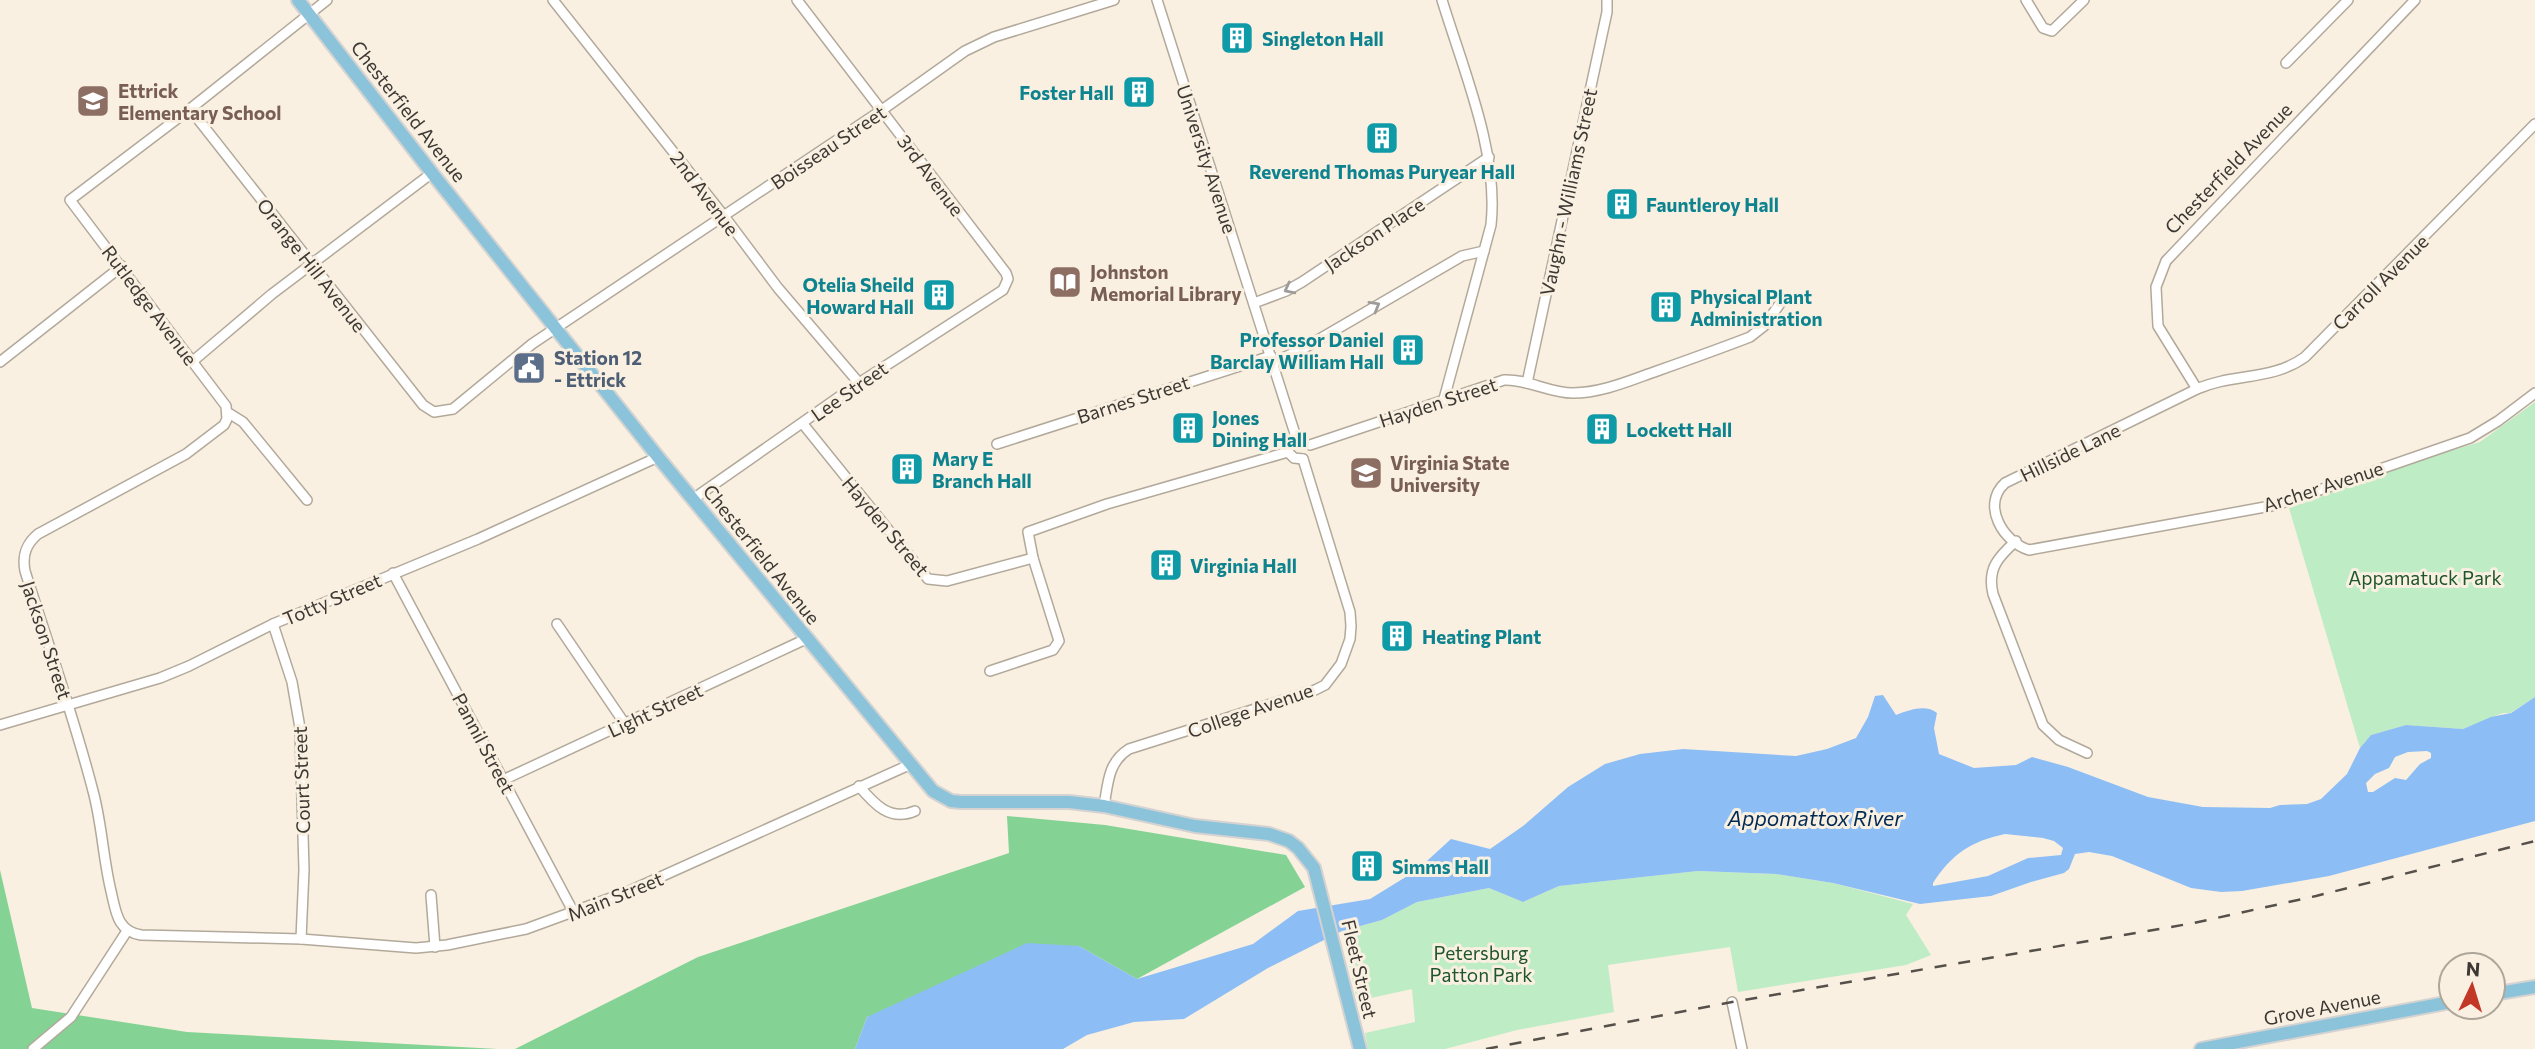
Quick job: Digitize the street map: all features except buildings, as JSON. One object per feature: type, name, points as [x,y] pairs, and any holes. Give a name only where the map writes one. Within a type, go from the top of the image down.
[{"type":"main road","name":"Chesterfield Avenue","points":[[298,0],[658,457],[933,791],[951,801],[1039,800],[1104,806],[1195,826],[1278,836],[1307,856],[1314,868],[1323,897]]},
{"type":"main road","name":"Fleet Street","points":[[1323,897],[1360,1049]]},
{"type":"main road","points":[[2507,992],[2535,987]]},
{"type":"main road","name":"Grove Avenue","points":[[2201,1049],[2437,1005]]},
{"type":"street","points":[[190,109],[327,0]]},
{"type":"street","name":"2nd Avenue","points":[[553,0],[778,288],[859,383]]},
{"type":"street","name":"3rd Avenue","points":[[797,0],[1006,273],[1006,285]]},
{"type":"street","name":"Boisseau Street","points":[[440,412],[453,409],[532,344],[882,110],[965,51],[994,37],[1114,0]]},
{"type":"street","name":"University Avenue","points":[[1157,0],[1296,437]]},
{"type":"street","points":[[1442,0],[1489,157],[1493,205],[1484,251],[1444,399]]},
{"type":"street","name":"Vaughn - Williams Street","points":[[1527,383],[1608,12],[1607,0]]},
{"type":"street","points":[[2026,0],[2047,31],[2056,29],[2084,0]]},
{"type":"street","points":[[2287,63],[2348,0]]},
{"type":"street","name":"Chesterfield Avenue","points":[[2197,389],[2158,326],[2156,287],[2166,261],[2416,0]]},
{"type":"street","name":"Rutledge Avenue","points":[[190,109],[70,200],[193,361],[226,406],[227,412],[243,422],[307,500]]},
{"type":"street","name":"Orange Hill Avenue","points":[[190,109],[423,405],[440,412]]},
{"type":"street","name":"Carroll Avenue","points":[[2197,389],[2217,382],[2286,369],[2305,357],[2535,124]]},
{"type":"street","name":"Jackson Place","points":[[1254,303],[1302,282],[1489,157]]},
{"type":"street","points":[[193,361],[310,264],[432,173]]},
{"type":"street","name":"Barnes Street","points":[[997,444],[1298,351],[1462,256],[1484,251]]},
{"type":"street","points":[[0,362],[122,267]]},
{"type":"street","name":"Lee Street","points":[[692,499],[859,383],[1003,290],[1006,285]]},
{"type":"street","name":"Hayden Street","points":[[1310,445],[1504,380],[1527,383],[1554,392],[1573,393],[1599,389],[1638,377],[1750,337],[1764,326],[1784,299]]},
{"type":"street","name":"Hillside Lane","points":[[2016,541],[2001,526],[1994,508],[1996,493],[2005,483],[2197,389]]},
{"type":"street","name":"Archer Avenue","points":[[2016,541],[2022,548],[2036,550],[2276,505],[2470,438],[2535,393]]},
{"type":"street","name":"Jackson Street","points":[[127,931],[117,919],[93,789],[25,571],[23,557],[26,546],[38,534],[168,465],[219,430],[224,425],[227,412]]},
{"type":"street","name":"Hayden Street","points":[[803,424],[928,579],[947,581],[1032,558]]},
{"type":"street","points":[[1296,437],[1306,439],[1310,445],[1308,455],[1303,459],[1294,458],[1289,452],[1290,442],[1296,437]]},
{"type":"street","points":[[989,671],[1053,650],[1059,641],[1032,558],[1028,532],[1107,505],[1289,452]]},
{"type":"street","name":"Totty Street","points":[[0,725],[160,678],[273,624],[489,534],[658,457]]},
{"type":"street","name":"College Avenue","points":[[1104,806],[1113,763],[1117,756],[1129,749],[1315,690],[1325,685],[1341,664],[1350,639],[1350,612],[1303,459]]},
{"type":"street","points":[[2016,541],[1992,568],[1990,583],[1993,594],[2043,725],[2059,740],[2087,753]]},
{"type":"street","name":"Pannil Street","points":[[393,573],[575,913]]},
{"type":"street","name":"Court Street","points":[[273,624],[292,682],[300,728],[304,870],[301,939]]},
{"type":"street","points":[[557,624],[625,724]]},
{"type":"street","name":"Light Street","points":[[503,780],[806,639]]},
{"type":"street","name":"Main Street","points":[[127,931],[141,935],[301,939],[394,947],[435,947],[526,929],[575,913],[699,861],[909,765]]},
{"type":"street","points":[[859,786],[872,802],[892,814],[901,815],[915,811]]},
{"type":"street","points":[[431,895],[435,947]]},
{"type":"street","points":[[33,1049],[71,1017],[127,931]]},
{"type":"street","points":[[1732,1002],[1742,1049]]},
{"type":"green space","name":"Appamatuck Park","points":[[2535,402],[2535,697],[2510,713],[2503,713],[2463,729],[2406,725],[2371,735],[2360,748],[2289,508],[2480,442]]},
{"type":"green space","points":[[1007,816],[1105,825],[1286,855],[1305,887],[1137,979],[1079,946],[867,1017],[855,1049],[515,1049],[698,957],[1009,853]]},
{"type":"green space","points":[[0,870],[32,1008],[187,1032],[498,1049],[0,1049]]},
{"type":"green space","name":"Petersburg Patton Park","points":[[1698,871],[1776,874],[1833,883],[1913,904],[1906,915],[1931,955],[1906,965],[1738,992],[1730,947],[1608,965],[1614,1012],[1517,1030],[1445,1049],[1368,1049],[1365,1033],[1415,1022],[1412,989],[1357,1001],[1342,931],[1382,920],[1417,902],[1489,888],[1523,902],[1559,886]]},
{"type":"water","name":"Appomattox River","points":[[1883,695],[1896,715],[1923,708],[1933,710],[1937,713],[1934,728],[1939,754],[1974,768],[2016,765],[2032,757],[2068,767],[2148,797],[2203,807],[2270,808],[2307,804],[2321,799],[2347,774],[2360,748],[2371,735],[2406,725],[2463,729],[2491,717],[2511,713],[2535,697],[2535,821],[2329,876],[2242,891],[2221,892],[2191,888],[2112,856],[2089,852],[2075,854],[2069,869],[2064,873],[1991,896],[1920,904],[1833,883],[1776,874],[1698,871],[1559,886],[1523,902],[1489,888],[1417,902],[1382,920],[1342,931],[1268,968],[1184,1019],[1134,1022],[1087,1035],[1063,1049],[855,1049],[867,1017],[1027,943],[1079,946],[1137,979],[1253,944],[1298,911],[1370,899],[1417,870],[1451,839],[1490,849],[1523,826],[1568,787],[1605,764],[1640,754],[1683,749],[1796,756],[1827,749],[1856,738],[1868,717],[1875,696]],"holes":[[[2408,752],[2431,753],[2431,758],[2420,764],[2406,780],[2395,778],[2373,792],[2368,792],[2366,783],[2375,774],[2389,768],[2395,757]],[[2005,834],[2054,841],[2063,848],[2061,855],[2028,858],[1988,876],[1933,886],[1947,864],[1963,850]]]},
{"type":"railway","points":[[1486,1049],[1732,1002],[2194,923],[2316,896],[2535,841]]},
{"type":"place","name":"Singleton Hall","points":[[1237,38]]},
{"type":"place","name":"Foster Hall","points":[[1139,92]]},
{"type":"place","name":"Ettrick Elementary School","points":[[93,101]]},
{"type":"place","name":"Reverend Thomas Puryear Hall","points":[[1382,138]]},
{"type":"place","name":"Fauntleroy Hall","points":[[1622,204]]},
{"type":"place","name":"Johnston Memorial Library","points":[[1065,282]]},
{"type":"place","name":"Otelia Sheild Howard Hall","points":[[939,295]]},
{"type":"place","name":"Physical Plant Administration","points":[[1666,307]]},
{"type":"place","name":"Professor Daniel Barclay William Hall","points":[[1408,350]]},
{"type":"place","name":"Station 12 - Ettrick","points":[[529,368]]},
{"type":"place","name":"Jones Dining Hall","points":[[1188,428]]},
{"type":"place","name":"Lockett Hall","points":[[1602,429]]},
{"type":"place","name":"Mary E Branch Hall","points":[[907,469]]},
{"type":"place","name":"Virginia State University","points":[[1366,473]]},
{"type":"place","name":"Virginia Hall","points":[[1166,565]]},
{"type":"place","name":"Heating Plant","points":[[1397,636]]},
{"type":"place","name":"Simms Hall","points":[[1367,866]]}]
